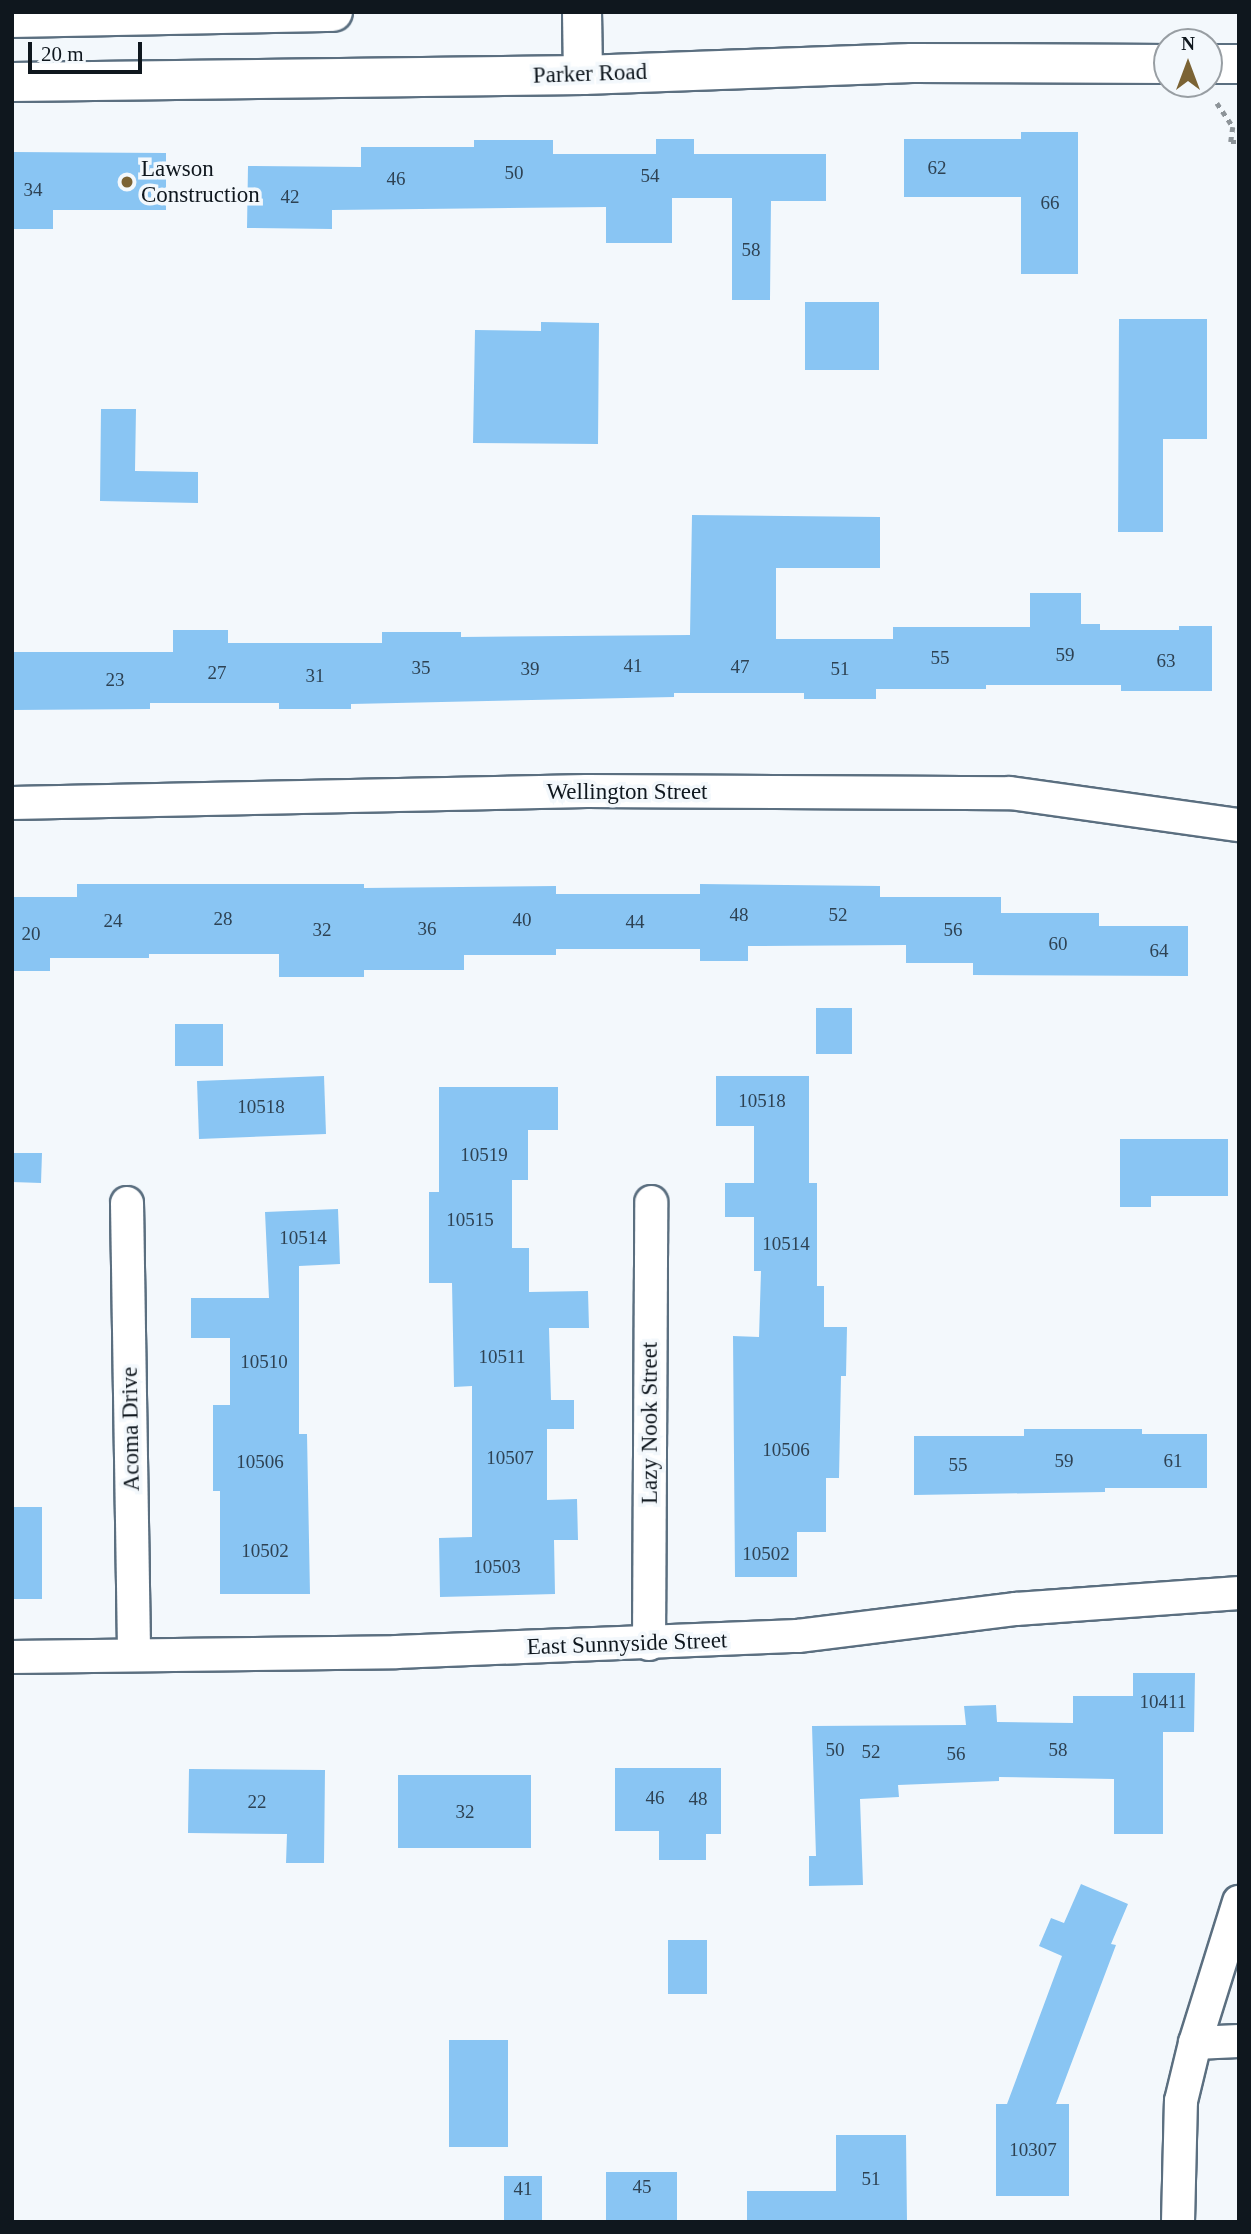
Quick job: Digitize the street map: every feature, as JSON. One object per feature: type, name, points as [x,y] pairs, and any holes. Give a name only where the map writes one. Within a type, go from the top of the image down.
[{"type":"main road","points":[[12,18],[333,12]]},
{"type":"main road","points":[[582,12],[583,75]]},
{"type":"main road","name":"Parker Road","points":[[12,82],[583,75],[912,63],[1153,64]]},
{"type":"street","name":"Wellington Street","points":[[12,803],[587,791],[1010,793],[1239,825]]},
{"type":"street","name":"Lazy Nook Street","points":[[649,1644],[651,1202]]},
{"type":"street","name":"Acoma Drive","points":[[127,1203],[134,1654]]},
{"type":"street","name":"East Sunnyside Street","points":[[12,1657],[396,1652],[649,1644],[798,1636],[1016,1609],[1239,1593]]},
{"type":"street","points":[[1178,2222],[1181,2101],[1195,2043],[1239,1902]]},
{"type":"street","points":[[1195,2043],[1239,2041]]},
{"type":"path","points":[[1217,103],[1233,127],[1231,142],[1239,142]]},
{"type":"building","points":[[1021,132],[1078,132],[1078,274],[1021,274],[1021,197],[904,197],[904,139],[1021,139]]},
{"type":"building","points":[[656,139],[694,139],[694,154],[826,154],[826,201],[771,201],[770,300],[732,300],[732,198],[672,198],[672,243],[606,243],[606,207],[332,210],[332,229],[247,228],[248,166],[361,167],[361,147],[474,147],[474,140],[553,140],[553,154],[656,154]]},
{"type":"building","points":[[12,152],[166,153],[166,210],[53,210],[53,229],[12,229]]},
{"type":"building","points":[[805,302],[879,302],[879,370],[805,370]]},
{"type":"building","points":[[1119,319],[1207,319],[1207,439],[1163,439],[1163,532],[1118,532]]},
{"type":"building","points":[[541,322],[599,323],[598,444],[473,443],[475,330],[541,331]]},
{"type":"building","points":[[101,409],[136,409],[135,471],[198,472],[198,503],[100,501]]},
{"type":"building","points":[[692,515],[880,517],[880,568],[776,568],[776,639],[893,639],[893,627],[1030,627],[1030,593],[1081,593],[1081,624],[1100,624],[1100,630],[1179,630],[1179,626],[1212,626],[1212,691],[1121,691],[1121,685],[986,685],[986,689],[876,689],[876,699],[804,699],[804,693],[674,693],[674,697],[351,704],[351,709],[279,709],[279,703],[150,703],[150,709],[12,710],[12,652],[173,652],[173,630],[228,630],[228,643],[382,643],[382,632],[461,632],[461,637],[690,635]]},
{"type":"building","points":[[77,884],[364,884],[364,888],[556,886],[556,894],[700,894],[700,884],[880,886],[880,897],[1001,897],[1001,913],[1099,913],[1099,926],[1188,926],[1188,976],[973,975],[973,963],[906,963],[906,945],[748,946],[748,961],[700,961],[700,949],[556,949],[556,955],[464,955],[464,970],[364,970],[364,977],[279,977],[279,954],[149,954],[149,958],[50,958],[50,971],[12,971],[12,897],[77,897]]},
{"type":"building","points":[[816,1008],[852,1008],[852,1054],[816,1054]]},
{"type":"building","points":[[175,1024],[223,1024],[223,1066],[175,1066]]},
{"type":"building","points":[[324,1076],[326,1134],[199,1139],[197,1081]]},
{"type":"building","points":[[716,1076],[809,1076],[809,1183],[817,1183],[817,1286],[824,1286],[824,1327],[847,1327],[846,1376],[841,1376],[839,1478],[826,1478],[826,1532],[797,1532],[797,1577],[735,1577],[733,1336],[759,1337],[761,1271],[754,1271],[754,1217],[725,1217],[725,1183],[754,1183],[754,1126],[716,1126]]},
{"type":"building","points":[[439,1087],[558,1087],[558,1130],[528,1130],[528,1180],[512,1180],[512,1248],[529,1248],[529,1292],[588,1291],[589,1328],[549,1328],[551,1400],[574,1400],[574,1429],[547,1429],[547,1500],[577,1499],[578,1540],[554,1540],[555,1594],[440,1597],[439,1538],[472,1537],[472,1386],[454,1387],[452,1283],[429,1283],[429,1192],[439,1192]]},
{"type":"building","points":[[1120,1139],[1228,1139],[1228,1196],[1151,1196],[1151,1207],[1120,1207]]},
{"type":"building","points":[[12,1153],[42,1153],[41,1183],[12,1182]]},
{"type":"building","points":[[338,1209],[340,1264],[299,1266],[299,1434],[307,1434],[310,1594],[220,1594],[220,1491],[213,1491],[213,1405],[230,1405],[230,1338],[191,1338],[191,1298],[269,1298],[265,1212]]},
{"type":"building","points":[[1024,1429],[1142,1429],[1142,1434],[1207,1434],[1207,1488],[1105,1488],[1105,1492],[914,1495],[914,1436],[1024,1436]]},
{"type":"building","points":[[12,1507],[42,1507],[42,1599],[12,1599]]},
{"type":"building","points":[[1133,1673],[1195,1673],[1194,1732],[1163,1732],[1163,1834],[1114,1834],[1114,1779],[999,1777],[999,1781],[898,1785],[899,1797],[860,1799],[863,1885],[809,1886],[809,1856],[816,1856],[812,1726],[966,1725],[964,1706],[996,1705],[997,1722],[1073,1723],[1073,1696],[1133,1696]]},
{"type":"building","points":[[615,1768],[721,1768],[721,1834],[706,1834],[706,1860],[659,1860],[659,1831],[615,1831]]},
{"type":"building","points":[[189,1769],[325,1770],[324,1863],[286,1863],[287,1834],[188,1833]]},
{"type":"building","points":[[398,1775],[531,1775],[531,1848],[398,1848]]},
{"type":"building","points":[[1081,1884],[1128,1904],[1111,1944],[1116,1945],[1056,2104],[1069,2104],[1069,2196],[996,2196],[996,2104],[1007,2104],[1062,1956],[1039,1946],[1051,1918],[1064,1923]]},
{"type":"building","points":[[668,1940],[707,1940],[707,1994],[668,1994]]},
{"type":"building","points":[[449,2040],[508,2040],[508,2147],[449,2147]]},
{"type":"building","points":[[836,2135],[906,2135],[907,2222],[747,2222],[747,2191],[836,2191]]},
{"type":"building","points":[[606,2172],[677,2172],[677,2222],[606,2222]]},
{"type":"building","points":[[504,2176],[542,2176],[542,2222],[504,2222]]},
{"type":"place","name":"Lawson Construction","points":[[127,182]]}]
